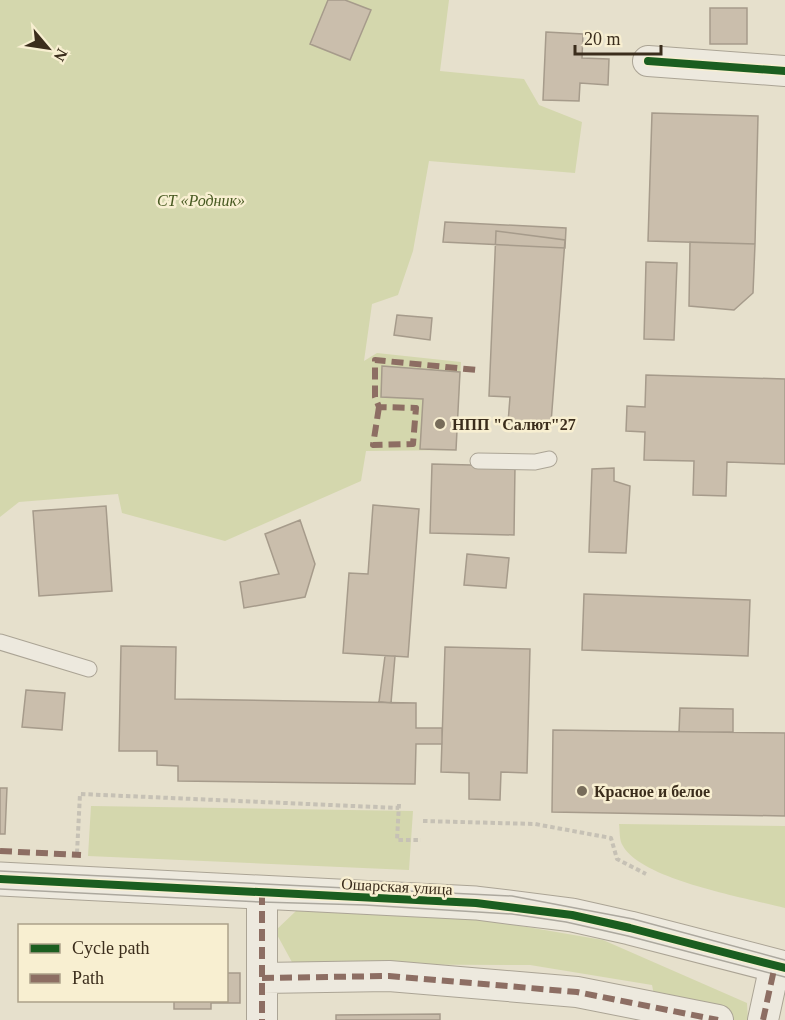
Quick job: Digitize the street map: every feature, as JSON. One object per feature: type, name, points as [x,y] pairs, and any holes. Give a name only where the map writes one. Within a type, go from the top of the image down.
[{"type":"street","points":[[648,61],[785,71]]},
{"type":"street","name":"Ошарская улица","points":[[0,879],[476,903],[526,908],[630,928],[780,967]]},
{"type":"street","points":[[262,893],[262,1020]]},
{"type":"street","points":[[763,1020],[780,967]]},
{"type":"street","points":[[262,978],[390,976],[578,992],[718,1020]]},
{"type":"lane","points":[[478,461],[535,462],[549,459]]},
{"type":"lane","points":[[0,642],[90,669]]},
{"type":"path","points":[[76,855],[80,794],[399,806],[397,840],[421,840]]},
{"type":"path","points":[[423,821],[535,824],[611,838],[617,859],[646,874]]},
{"type":"green space","name":"СТ «Родник»","points":[[0,0],[449,0],[440,71],[524,79],[539,105],[582,122],[575,173],[429,161],[413,251],[398,295],[372,304],[364,361],[377,353],[461,362],[456,450],[366,451],[361,481],[225,541],[122,513],[118,494],[19,502],[0,517]]},
{"type":"green space","points":[[91,806],[413,811],[409,870],[88,856]]},
{"type":"green space","points":[[619,824],[785,826],[785,908],[697,886],[651,869],[634,858],[623,846]]},
{"type":"green space","points":[[296,911],[475,918],[603,940],[747,1003],[748,1020],[659,1020],[652,985],[530,965],[293,964],[275,931]]},
{"type":"building","points":[[328,0],[345,0],[371,10],[350,60],[310,44]]},
{"type":"building","points":[[710,8],[747,8],[747,44],[710,44]]},
{"type":"building","points":[[546,32],[583,34],[582,58],[609,59],[608,85],[580,83],[579,101],[543,100]]},
{"type":"building","points":[[652,113],[758,116],[755,244],[648,241]]},
{"type":"building","points":[[445,222],[566,228],[565,248],[443,242]]},
{"type":"building","points":[[496,231],[565,240],[551,423],[508,423],[510,397],[489,396]]},
{"type":"building","points":[[690,242],[755,244],[753,293],[734,310],[689,306]]},
{"type":"building","points":[[646,262],[677,263],[674,340],[644,339]]},
{"type":"building","points":[[397,315],[432,318],[430,340],[394,335]]},
{"type":"building","name":"НПП \"Салют\"27","points":[[382,366],[460,372],[456,450],[420,449],[423,399],[381,397]]},
{"type":"building","points":[[646,375],[785,379],[785,464],[727,462],[726,496],[693,495],[694,461],[644,460],[645,432],[626,431],[627,406],[645,407]]},
{"type":"building","points":[[432,464],[515,466],[514,535],[430,533]]},
{"type":"building","points":[[614,468],[614,481],[630,486],[626,553],[589,552],[592,469]]},
{"type":"building","points":[[373,505],[419,509],[408,657],[343,653],[349,573],[368,574]]},
{"type":"building","points":[[106,506],[112,591],[39,596],[33,511]]},
{"type":"building","points":[[300,520],[315,564],[305,597],[244,608],[240,582],[279,574],[265,534]]},
{"type":"building","points":[[467,554],[509,558],[506,588],[464,585]]},
{"type":"building","points":[[584,594],[750,600],[748,656],[582,650]]},
{"type":"building","points":[[121,646],[176,647],[175,699],[416,703],[416,728],[442,728],[442,744],[416,744],[415,784],[178,781],[178,766],[157,765],[157,751],[119,751]]},
{"type":"building","points":[[445,647],[530,649],[527,773],[501,772],[500,800],[469,799],[469,773],[441,772]]},
{"type":"building","points":[[385,656],[395,656],[391,703],[379,702]]},
{"type":"building","points":[[26,690],[65,693],[62,730],[22,727]]},
{"type":"building","points":[[680,708],[733,709],[733,732],[679,732]]},
{"type":"building","points":[[553,730],[785,733],[785,816],[552,812]]},
{"type":"building","points":[[0,788],[7,788],[5,834],[0,834]]},
{"type":"building","points":[[228,973],[240,973],[240,1003],[211,1003],[211,1009],[174,1009],[174,1002],[228,1002]]},
{"type":"building","points":[[440,1014],[440,1020],[336,1020],[336,1015]]},
{"type":"tram line","points":[[0,871],[512,896],[633,919],[785,960]]},
{"type":"tram line","points":[[0,889],[365,905],[512,914],[566,922],[628,936],[785,977]]},
{"type":"marked path","points":[[379,407],[373,445],[413,444],[416,408],[379,407],[375,397],[375,360],[477,370]]},
{"type":"marked path","points":[[0,851],[81,855]]},
{"type":"marked path","points":[[262,893],[262,1020]]},
{"type":"marked path","points":[[763,1020],[775,965]]},
{"type":"marked path","points":[[262,978],[389,976],[577,992],[718,1020]]},
{"type":"cycle path","points":[[648,61],[785,71]]},
{"type":"cycle path","points":[[0,879],[476,903],[572,915],[785,968]]},
{"type":"place","name":"НПП \"Салют\"27","points":[[440,424]]},
{"type":"place","name":"Красное и белое","points":[[582,791]]}]
